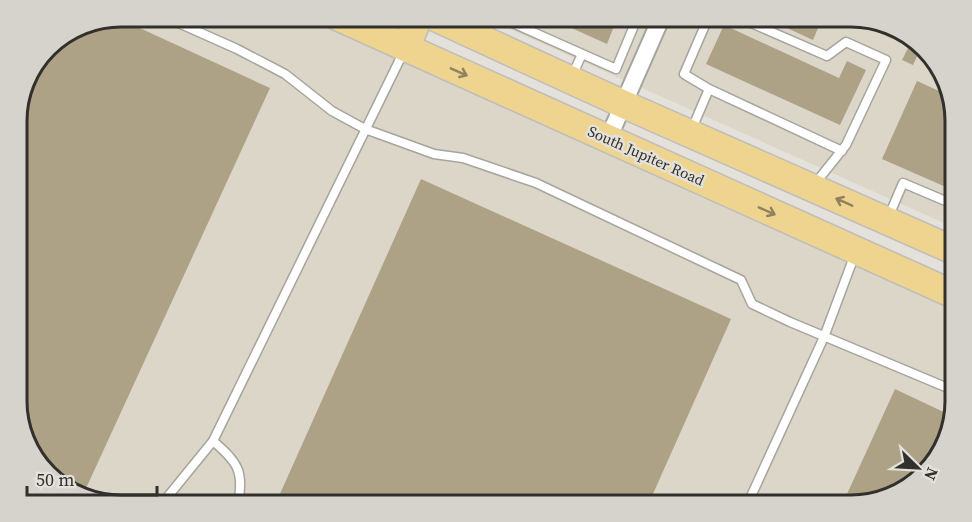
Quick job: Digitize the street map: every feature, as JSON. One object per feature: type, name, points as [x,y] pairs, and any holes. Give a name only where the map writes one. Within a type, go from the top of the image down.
[{"type":"main road","name":"South Jupiter Road","points":[[360,27],[945,291]]},
{"type":"main road","points":[[406,48],[415,27]]},
{"type":"main road","points":[[495,27],[571,80],[945,247]]},
{"type":"main road","points":[[794,224],[812,188]]},
{"type":"street","points":[[608,139],[657,27]]},
{"type":"lane","points":[[188,27],[285,74],[332,111],[366,129],[434,153],[464,158],[536,183],[741,280],[752,304],[945,387]]},
{"type":"lane","points":[[500,27],[582,54],[615,69],[633,27]]},
{"type":"lane","points":[[704,27],[684,74],[710,89],[842,151]]},
{"type":"lane","points":[[760,27],[827,56],[846,42],[886,60],[842,151],[812,188]]},
{"type":"lane","points":[[170,495],[213,441],[406,48]]},
{"type":"lane","points":[[571,80],[582,54]]},
{"type":"lane","points":[[690,134],[710,89]]},
{"type":"lane","points":[[887,221],[903,183],[945,201]]},
{"type":"lane","points":[[752,495],[824,337],[856,251]]},
{"type":"lane","points":[[213,441],[232,457],[242,482],[240,495]]},
{"type":"shaded area","points":[[333,27],[945,304],[943,420],[935,443],[922,463],[893,485],[858,495],[121,495],[91,490],[64,476],[46,458],[34,437],[30,426],[27,401],[27,114],[30,96],[37,79],[46,64],[59,50],[91,32],[108,28]]},
{"type":"shaded area","points":[[505,27],[851,27],[870,29],[893,37],[922,59],[940,91],[945,121],[945,224]]},
{"type":"building","points":[[138,27],[270,88],[86,488],[79,485],[54,468],[46,458],[34,437],[28,414],[27,114],[30,96],[37,79],[46,64],[59,50],[74,40],[91,32],[108,28]]},
{"type":"building","points":[[569,27],[614,27],[607,44]]},
{"type":"building","points":[[723,27],[728,27],[839,78],[847,61],[866,70],[840,125],[706,64]]},
{"type":"building","points":[[785,27],[818,27],[813,40]]},
{"type":"building","points":[[872,29],[893,37],[904,44]]},
{"type":"building","points":[[909,47],[918,55],[913,65],[902,60]]},
{"type":"building","points":[[917,81],[940,92],[945,121],[945,187],[882,159]]},
{"type":"building","points":[[421,179],[731,319],[652,495],[279,495]]},
{"type":"building","points":[[895,389],[944,412],[935,443],[913,472],[881,490],[847,495]]}]
